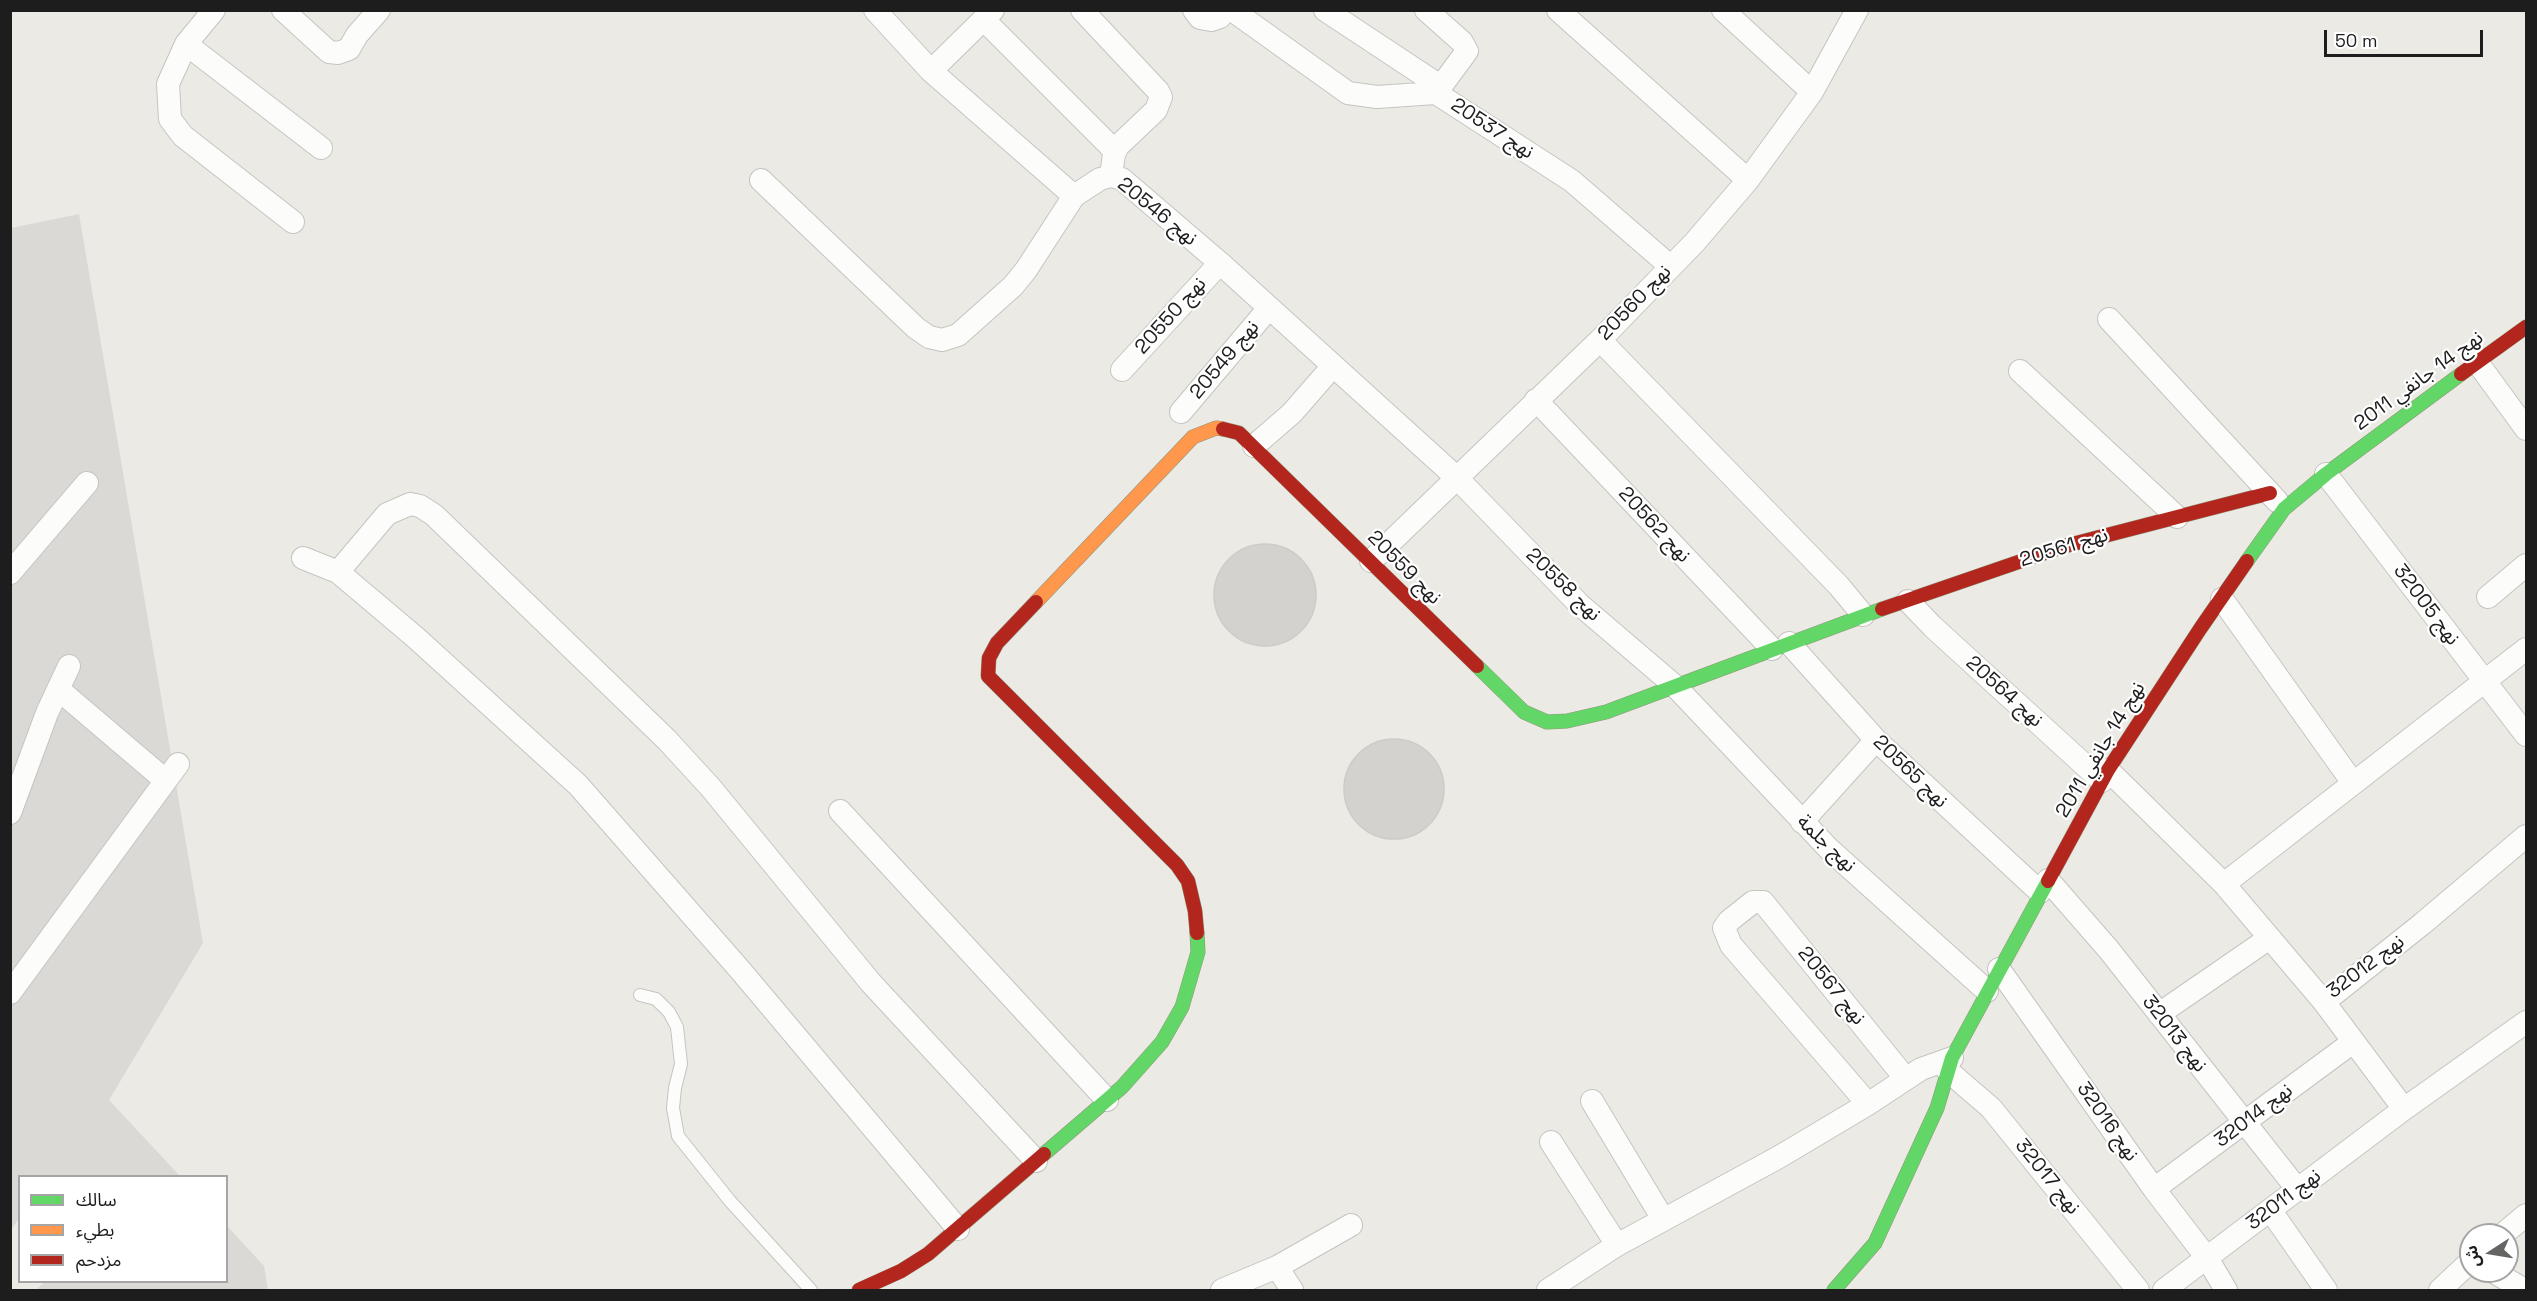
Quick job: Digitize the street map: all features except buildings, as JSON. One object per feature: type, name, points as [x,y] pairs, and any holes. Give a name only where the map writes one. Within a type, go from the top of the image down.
[{"type":"street","points":[[214,10],[186,44],[168,84],[170,119],[183,136],[293,222]]},
{"type":"street","points":[[283,10],[329,52],[338,53],[349,49],[357,35],[379,10]]},
{"type":"street","points":[[1082,10],[1158,91],[1161,97],[1156,110],[1118,146],[1111,176]]},
{"type":"street","points":[[1194,10],[1200,18],[1211,20],[1226,10]]},
{"type":"street","name":"نهج 20537","points":[[1232,10],[1348,93],[1377,97],[1438,90],[1572,181],[1670,266]]},
{"type":"street","points":[[1325,10],[1438,90],[1467,51],[1462,42],[1426,10]]},
{"type":"street","points":[[1558,10],[1748,180]]},
{"type":"street","points":[[1723,10],[1812,92]]},
{"type":"street","name":"نهج 20560","points":[[1371,561],[1536,400],[1604,345],[1670,266],[1695,242],[1748,180],[1812,92],[1857,10]]},
{"type":"street","points":[[876,11],[931,71],[1074,196]]},
{"type":"street","points":[[931,71],[988,15],[1115,152]]},
{"type":"street","points":[[186,44],[321,148]]},
{"type":"street","name":"نهج 20546","points":[[761,180],[916,328],[929,338],[942,340],[958,335],[1013,286],[1074,196],[1100,179],[1111,176],[1122,179],[1220,263],[1456,477]]},
{"type":"street","name":"نهج 20550","points":[[1122,370],[1220,263]]},
{"type":"street","name":"نهج 20549","points":[[1181,412],[1269,308]]},
{"type":"street","points":[[2109,319],[2277,501]]},
{"type":"street","name":"نهج 14 جانفي 2011","points":[[1844,1287],[1875,1243],[1890,1214],[1938,1108],[1950,1065],[1987,991],[2004,977],[2044,886],[2105,775],[2222,599],[2277,501],[2326,474],[2526,327]]},
{"type":"street","points":[[1604,345],[1839,586],[1863,615]]},
{"type":"street","points":[[2477,362],[2526,429]]},
{"type":"street","points":[[859,1290],[928,1254],[1122,1087],[1162,1042],[1182,1008],[1198,952],[1195,911],[1188,881],[1177,865],[999,689],[988,676],[988,658],[997,643],[1192,437],[1216,428],[1228,429],[1246,440],[1292,413],[1332,366]]},
{"type":"street","points":[[2020,371],[2177,517]]},
{"type":"street","name":"نهج 20562","points":[[1536,400],[1780,646]]},
{"type":"street","name":"نهج 20559","points":[[1246,440],[1524,712],[1547,722]]},
{"type":"street","name":"نهج 32005","points":[[2326,474],[2526,735]]},
{"type":"street","name":"نهج 20558","points":[[1456,477],[1579,604],[1676,686]]},
{"type":"street","points":[[10,573],[87,483]]},
{"type":"street","name":"نهج 20561","points":[[1547,722],[1567,721],[1606,712],[1863,615],[2065,546],[2177,517],[2277,501]]},
{"type":"street","points":[[338,572],[387,514],[410,504],[420,506],[434,515],[667,740],[711,788],[871,983],[1036,1161]]},
{"type":"street","points":[[303,558],[338,572],[415,637],[578,785],[741,971],[958,1228]]},
{"type":"street","points":[[2488,597],[2526,565]]},
{"type":"street","points":[[2222,599],[2353,783]]},
{"type":"street","name":"نهج 20564","points":[[1908,601],[1934,627],[2105,775],[2224,884]]},
{"type":"street","name":"نهج 20565","points":[[1780,646],[2005,862],[2044,886]]},
{"type":"street","points":[[2224,884],[2526,649]]},
{"type":"street","points":[[10,813],[47,713],[69,666]]},
{"type":"street","name":"نهج جلمة","points":[[1676,686],[1802,822],[1987,991]]},
{"type":"street","points":[[10,993],[171,772],[58,689]]},
{"type":"street","points":[[1802,822],[1876,740]]},
{"type":"street","points":[[840,811],[1107,1100]]},
{"type":"street","name":"نهج 32012","points":[[2224,884],[2268,939],[2324,1002],[2422,924],[2526,836]]},
{"type":"street","name":"نهج 32013","points":[[2044,886],[2159,1014],[2298,1190]]},
{"type":"street","name":"نهج 20567","points":[[1868,1104],[1731,945],[1724,928],[1729,921],[1753,902],[1763,902],[1906,1079]]},
{"type":"street","points":[[2159,1014],[2268,939]]},
{"type":"street","name":"نهج 32016","points":[[2004,977],[2154,1189],[2207,1258],[2226,1290]]},
{"type":"street","points":[[2324,1002],[2403,1109]]},
{"type":"street","name":"نهج 32011","points":[[2164,1290],[2403,1109],[2526,1022]]},
{"type":"street","name":"نهج 32014","points":[[2154,1189],[2353,1042]]},
{"type":"street","points":[[1548,1290],[1617,1245],[1770,1162],[1934,1063],[1950,1065]]},
{"type":"street","name":"نهج 32017","points":[[1950,1065],[1991,1108],[2138,1290]]},
{"type":"street","points":[[1592,1101],[1663,1219]]},
{"type":"street","points":[[1551,1142],[1617,1245]]},
{"type":"street","points":[[2271,1211],[2326,1290]]},
{"type":"street","points":[[1222,1290],[1277,1267],[1351,1225]]},
{"type":"street","points":[[1277,1267],[1292,1290]]},
{"type":"street","points":[[2440,1290],[2459,1272]]},
{"type":"lane","points":[[640,994],[656,999],[669,1012],[677,1027],[681,1064],[673,1108],[678,1136],[730,1201],[811,1290]]},
{"type":"shaded area","points":[[79,214],[203,943],[109,1100],[179,1175],[18,1175],[18,1220],[11,1230],[11,228]]},
{"type":"shaded area","points":[[228,1227],[264,1266],[268,1290],[36,1290],[43,1283],[228,1283]]},
{"type":"traffic: fast","points":[[2247,561],[2284,509],[2326,474],[2461,374]]},
{"type":"traffic: fast","points":[[1477,666],[1524,712],[1547,722],[1567,721],[1606,712],[1882,609]]},
{"type":"traffic: fast","points":[[1834,1290],[1875,1243],[1937,1108],[1952,1058],[2048,881]]},
{"type":"traffic: fast","points":[[1044,1154],[1122,1087],[1162,1042],[1182,1007],[1198,952],[1197,933]]},
{"type":"traffic: slow","points":[[1036,602],[1193,437],[1216,428],[1223,429]]},
{"type":"traffic: jam","points":[[2461,374],[2526,327]]},
{"type":"traffic: jam","points":[[1223,429],[1239,433],[1477,666]]},
{"type":"traffic: jam","points":[[1882,609],[2065,546],[2270,493]]},
{"type":"traffic: jam","points":[[2048,881],[2108,770],[2247,561]]},
{"type":"traffic: jam","points":[[1036,602],[997,643],[989,658],[988,676],[1177,865],[1188,881],[1197,933]]},
{"type":"traffic: jam","points":[[859,1290],[901,1271],[928,1254],[1044,1154]]}]
